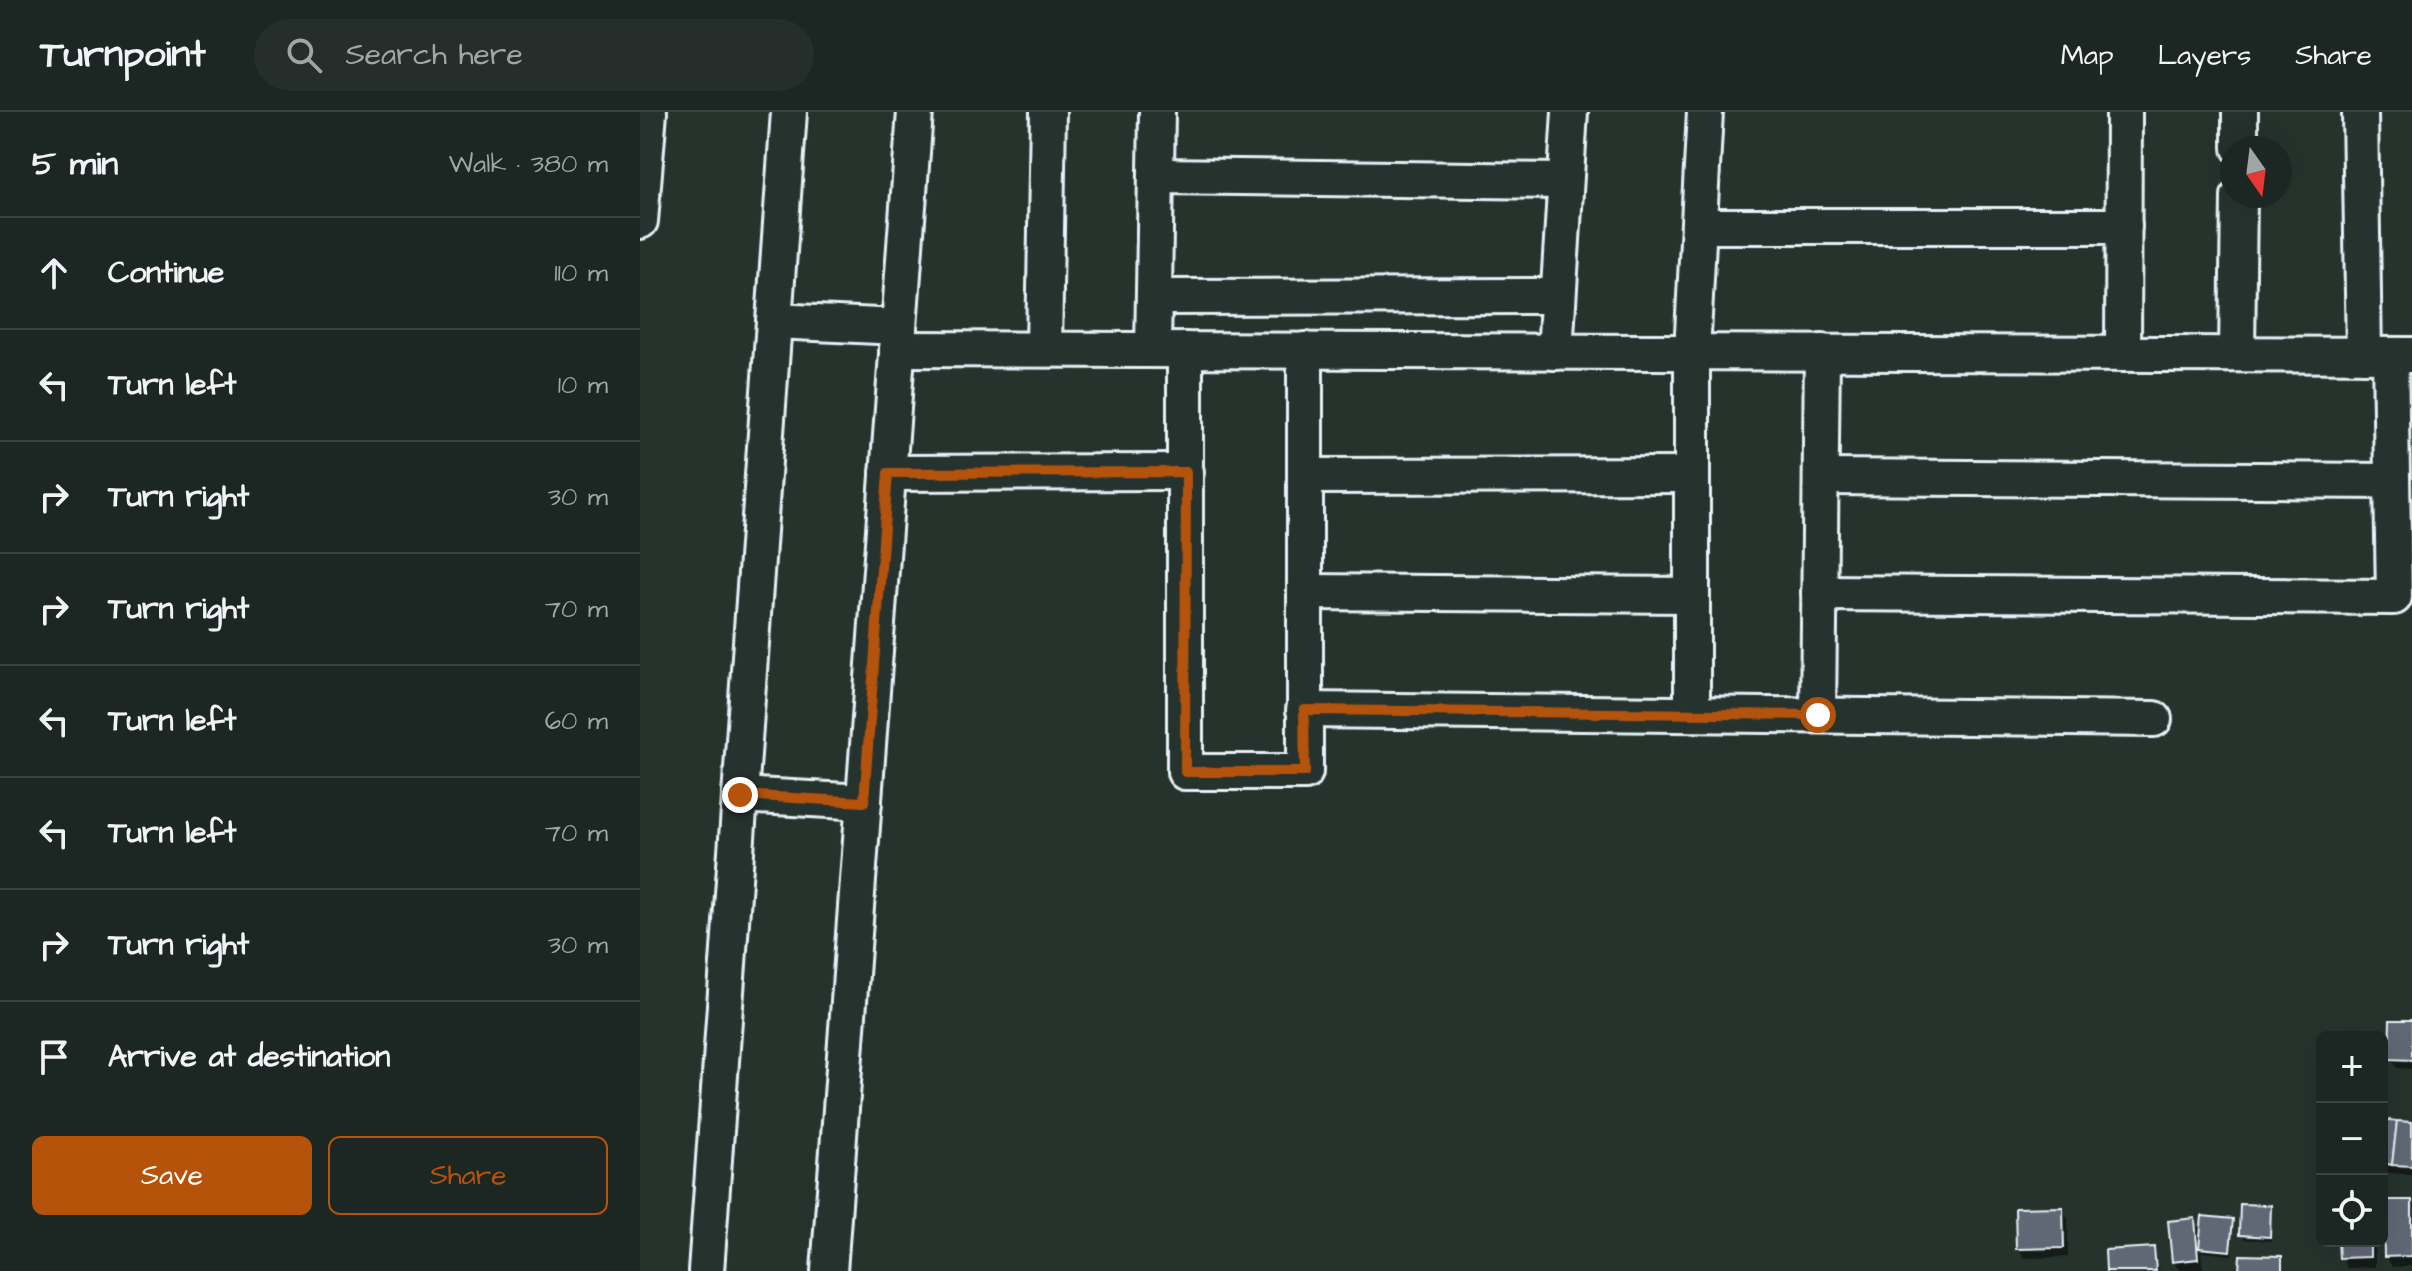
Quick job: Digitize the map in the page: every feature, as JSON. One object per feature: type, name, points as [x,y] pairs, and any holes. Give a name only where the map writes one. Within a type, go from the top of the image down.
[{"type":"street","points":[[640,221],[649,112]]},
{"type":"street","points":[[706,1271],[789,112]]},
{"type":"street","points":[[829,1271],[915,112]]},
{"type":"street","points":[[1044,349],[1048,112]]},
{"type":"street","points":[[1157,112],[1154,297],[1169,350],[1186,472],[1185,772],[1305,772],[1305,350]]},
{"type":"street","points":[[1555,352],[1570,112]]},
{"type":"street","points":[[1692,714],[1692,352],[1705,112]]},
{"type":"street","points":[[2123,354],[2124,112]]},
{"type":"street","points":[[2240,112],[2240,136]]},
{"type":"street","points":[[1819,593],[2394,597],[2388,355],[2360,112]]},
{"type":"street","points":[[1156,176],[1565,181]]},
{"type":"street","points":[[2237,354],[2239,208]]},
{"type":"street","points":[[1699,226],[2124,226]]},
{"type":"street","points":[[1154,297],[1558,296]]},
{"type":"street","points":[[774,321],[898,338],[1044,349],[2388,355]]},
{"type":"street","points":[[1818,715],[1822,352]]},
{"type":"street","points":[[888,473],[1186,472]]},
{"type":"street","points":[[1305,476],[1692,475]]},
{"type":"street","points":[[1821,477],[2392,481]]},
{"type":"street","points":[[1305,592],[1692,595]]},
{"type":"street","points":[[1304,710],[2154,719]]},
{"type":"street","points":[[740,795],[864,802]]},
{"type":"building","points":[[2390,1020],[2412,1020],[2412,1060],[2389,1059]]},
{"type":"building","points":[[2388,1120],[2397,1121],[2392,1165],[2388,1164]]},
{"type":"building","points":[[2397,1121],[2412,1122],[2412,1166],[2392,1165]]},
{"type":"building","points":[[2388,1200],[2412,1200],[2412,1256],[2384,1257],[2384,1247],[2388,1247]]},
{"type":"building","points":[[2240,1204],[2271,1205],[2270,1237],[2239,1235]]},
{"type":"building","points":[[2063,1207],[2064,1248],[2016,1249],[2015,1208]]},
{"type":"building","points":[[2202,1216],[2233,1219],[2230,1251],[2199,1248]]},
{"type":"building","points":[[2195,1218],[2198,1259],[2172,1262],[2168,1221]]},
{"type":"building","points":[[2154,1247],[2156,1271],[2106,1271],[2105,1250]]},
{"type":"building","points":[[2338,1247],[2370,1247],[2370,1257],[2339,1258]]},
{"type":"building","points":[[2240,1255],[2282,1256],[2282,1271],[2239,1271]]},
{"type":"route","points":[[740,795],[864,802],[888,473],[1186,472],[1185,772],[1305,772],[1304,710],[1818,715]]}]
